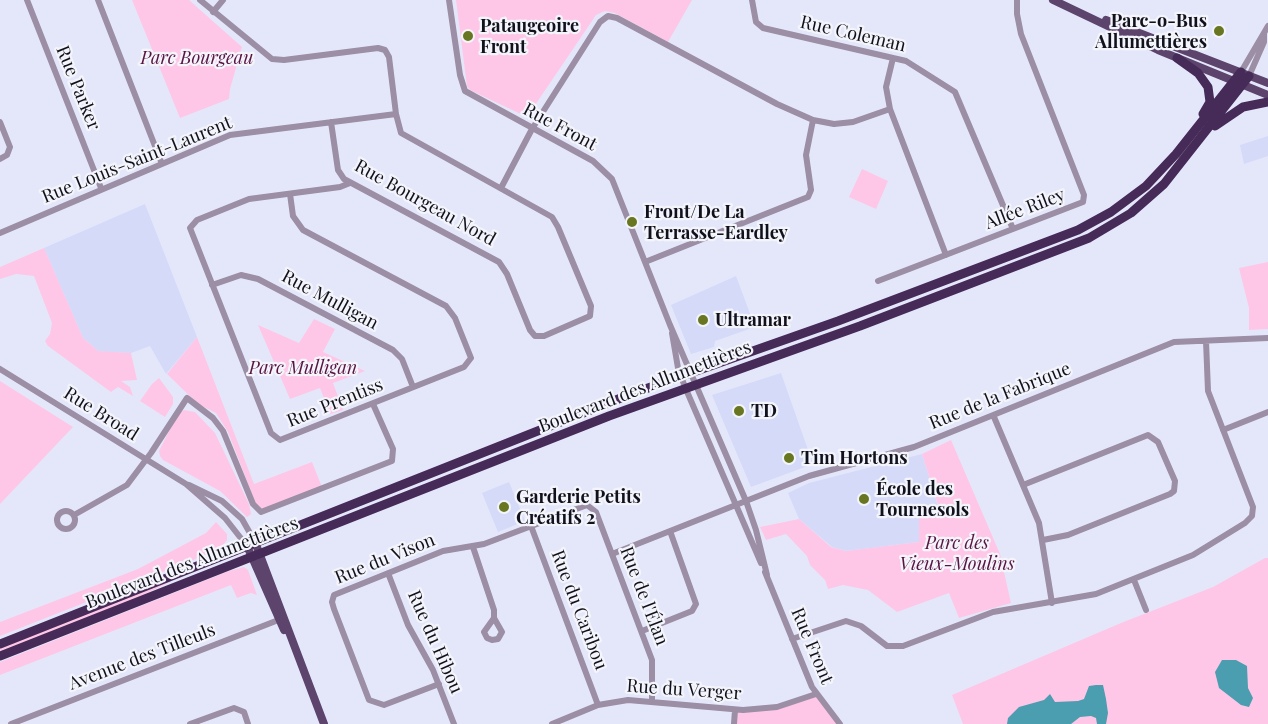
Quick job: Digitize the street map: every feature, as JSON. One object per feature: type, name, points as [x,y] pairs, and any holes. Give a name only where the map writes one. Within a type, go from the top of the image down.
[{"type":"highway","points":[[1177,58],[1198,73],[1210,94],[1208,106],[1195,137]]},
{"type":"highway","name":"Boulevard des Allumettières","points":[[0,656],[685,387],[861,326],[1097,234],[1124,218],[1152,196],[1245,74]]},
{"type":"highway","points":[[1195,137],[1236,110],[1268,102]]},
{"type":"highway","name":"Boulevard des Allumettières","points":[[0,644],[681,377],[855,315],[1094,222],[1146,186],[1195,137]]},
{"type":"main road","points":[[1053,0],[1177,58],[1268,95]]},
{"type":"main road","points":[[1073,9],[1268,83]]},
{"type":"main road","points":[[251,544],[324,724]]},
{"type":"street","name":"Rue Parker","points":[[27,0],[102,188]]},
{"type":"street","points":[[98,0],[162,164]]},
{"type":"street","points":[[200,0],[272,59],[284,60],[378,48],[385,50],[389,57],[396,114]]},
{"type":"street","points":[[213,12],[223,0]]},
{"type":"street","name":"Rue Front","points":[[449,0],[460,75],[465,91],[593,161],[608,174],[616,186],[670,325],[746,501],[767,575]]},
{"type":"street","name":"Rue Coleman","points":[[752,0],[756,22],[768,30],[915,65],[958,96],[1013,230]]},
{"type":"street","name":"Allée Riley","points":[[878,281],[1080,204],[1084,199],[1021,34],[1017,0]]},
{"type":"street","points":[[501,188],[532,129],[600,22],[611,16],[813,120],[834,124],[853,122],[890,109]]},
{"type":"street","points":[[1245,74],[1268,26]]},
{"type":"street","points":[[893,58],[886,87],[890,109],[946,255]]},
{"type":"street","name":"Rue Louis-Saint-Laurent","points":[[0,233],[102,188],[237,134],[396,114]]},
{"type":"street","name":"Rue Bourgeau Nord","points":[[331,122],[338,170],[350,183],[499,262],[507,274],[530,330],[535,336],[544,336],[587,319],[592,314],[591,306],[556,222],[546,213],[408,139],[399,129],[396,114]]},
{"type":"street","points":[[645,262],[808,197],[812,190],[806,155],[813,120]]},
{"type":"street","points":[[0,122],[10,147],[7,155],[0,159]]},
{"type":"street","name":"Rue Prentiss","points":[[290,194],[295,222],[303,230],[441,303],[453,313],[470,355],[470,362],[285,439],[276,439],[271,433],[190,228],[193,222],[249,199],[340,187],[350,183]]},
{"type":"street","name":"Rue Mulligan","points":[[212,285],[241,275],[258,279],[393,351],[402,359],[413,387]]},
{"type":"street","name":"Rue Front","points":[[670,325],[681,377],[767,575],[792,639],[816,694],[840,724]]},
{"type":"street","name":"Rue de la Fabrique","points":[[612,554],[809,476],[914,447],[994,417],[1174,342],[1268,338]]},
{"type":"street","points":[[792,639],[846,621],[861,626],[887,646],[897,647],[993,612],[1089,597],[1200,552],[1252,516],[1253,507],[1208,390],[1206,340]]},
{"type":"street","name":"Rue Broad","points":[[0,369],[186,484],[251,544]]},
{"type":"street","points":[[74,515],[127,485],[187,398],[213,418],[223,431],[253,504],[261,512],[375,470],[392,461],[393,449],[373,404]]},
{"type":"street","points":[[1223,430],[1268,412]]},
{"type":"street","points":[[994,417],[1037,518],[1043,540],[1052,603]]},
{"type":"street","points":[[1023,485],[1148,435],[1158,442],[1175,481],[1174,491],[1170,494],[1068,536],[1043,540]]},
{"type":"street","name":"Rue Broad","points":[[186,484],[207,491],[242,519],[251,544]]},
{"type":"street","name":"Rue du Vison","points":[[439,684],[384,705],[369,700],[332,602],[334,594],[443,550],[473,547],[579,507],[590,506]]},
{"type":"street","name":"Rue de l'Élan","points":[[590,506],[596,512],[653,664],[652,700]]},
{"type":"street","name":"Rue du Caribou","points":[[531,526],[598,705]]},
{"type":"street","points":[[642,631],[692,611],[696,604],[670,531]]},
{"type":"street","points":[[473,547],[494,618]]},
{"type":"street","name":"Rue du Hibou","points":[[388,573],[408,625],[439,684],[454,724]]},
{"type":"street","points":[[1134,580],[1146,610]]},
{"type":"street","name":"Avenue des Tilleuls","points":[[11,724],[282,619]]},
{"type":"street","name":"Rue du Verger","points":[[552,724],[598,705],[628,700],[652,700],[735,710],[777,707],[816,694]]},
{"type":"street","points":[[190,724],[234,708],[244,712],[248,724]]},
{"type":"street","points":[[734,724],[735,710]]},
{"type":"shaded area","points":[[1268,136],[1268,156],[1244,164],[1240,145]]},
{"type":"shaded area","points":[[145,204],[197,337],[166,374],[150,346],[131,353],[98,351],[83,338],[44,248]]},
{"type":"shaded area","points":[[736,276],[755,327],[715,341],[714,347],[691,354],[671,305]]},
{"type":"shaded area","points":[[781,373],[813,464],[751,487],[712,395]]},
{"type":"shaded area","name":"École des Tournesols","points":[[922,454],[938,506],[919,542],[846,551],[832,547],[799,519],[788,493],[809,483]]},
{"type":"shaded area","name":"Garderie Petits Créatifs 2","points":[[509,482],[525,521],[498,532],[482,493]]},
{"type":"shaded area","points":[[1222,660],[1236,660],[1247,666],[1248,688],[1253,698],[1249,707],[1241,705],[1219,688],[1215,672]]},
{"type":"shaded area","points":[[1103,685],[1108,713],[1106,724],[1097,724],[1096,718],[1091,716],[1080,717],[1071,724],[1007,724],[1008,718],[1019,707],[1044,700],[1050,694],[1055,702],[1078,701],[1084,699],[1089,686]]},
{"type":"green space","name":"Parc Bourgeau","points":[[132,0],[189,0],[242,47],[229,99],[180,118]]},
{"type":"green space","points":[[456,0],[692,0],[668,42],[615,13],[605,11],[596,15],[527,117],[470,90],[467,86]]},
{"type":"green space","points":[[862,169],[888,181],[876,209],[849,197]]},
{"type":"green space","points":[[44,248],[83,338],[98,351],[131,353],[137,380],[121,381],[130,387],[133,396],[118,387],[111,392],[48,346],[45,341],[50,334],[52,323],[34,276],[16,274],[0,279],[0,267]]},
{"type":"green space","points":[[1268,262],[1268,329],[1249,330],[1249,308],[1239,268]]},
{"type":"green space","name":"Parc Mulligan","points":[[314,319],[335,329],[323,352],[365,371],[333,383],[343,410],[330,414],[320,388],[290,399],[258,325],[299,343]]},
{"type":"green space","points":[[197,337],[254,484],[312,462],[322,487],[264,509],[257,507],[228,432],[216,413],[198,404],[167,374]]},
{"type":"green space","points":[[159,378],[173,397],[173,404],[165,417],[140,401]]},
{"type":"green space","points":[[0,381],[73,427],[0,504]]},
{"type":"green space","points":[[184,410],[195,412],[215,433],[249,504],[251,514],[247,517],[220,491],[163,460],[160,456],[159,451],[177,415]]},
{"type":"green space","name":"Parc des Vieux-Moulins","points":[[951,440],[1000,554],[1011,603],[959,618],[949,593],[897,612],[868,590],[843,585],[828,589],[825,580],[810,565],[807,556],[786,534],[766,540],[760,527],[799,519],[831,547],[846,551],[919,542],[919,511],[938,505],[922,454]]},
{"type":"green space","points":[[216,522],[227,534],[227,540],[223,545],[210,551],[211,553],[0,636],[0,622],[138,569],[206,533]]},
{"type":"green space","points":[[1268,558],[1268,724],[963,724],[952,695],[1121,623],[1213,587]]},
{"type":"green space","points":[[244,567],[248,570],[257,595],[251,593],[237,598],[231,585],[0,675],[0,662]]},
{"type":"green space","points":[[169,580],[170,582],[129,602],[0,653],[0,647]]},
{"type":"green space","points":[[816,694],[840,724],[734,724],[735,710],[765,708]]},
{"type":"place","name":"Parc-o-Bus Allumettières","points":[[1219,31]]},
{"type":"place","name":"Pataugeoire Front","points":[[468,36]]},
{"type":"place","name":"Front/De La Terrasse-Eardley","points":[[632,222]]},
{"type":"place","name":"Ultramar","points":[[703,320]]},
{"type":"place","name":"TD","points":[[739,411]]},
{"type":"place","name":"Tim Hortons","points":[[789,458]]},
{"type":"place","name":"École des Tournesols","points":[[864,499]]},
{"type":"place","name":"Garderie Petits Créatifs 2","points":[[504,507]]}]
